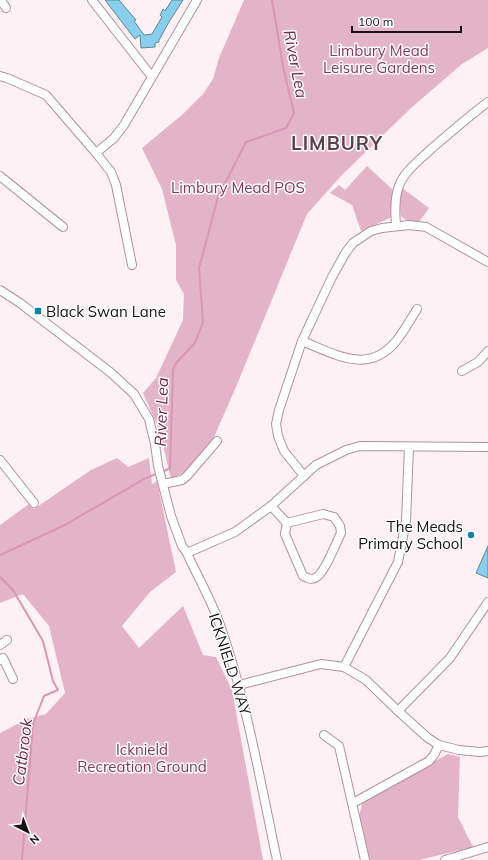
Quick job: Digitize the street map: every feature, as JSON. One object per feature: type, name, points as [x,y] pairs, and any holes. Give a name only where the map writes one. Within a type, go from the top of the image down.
[{"type":"street","points":[[1,0],[6,8]]},
{"type":"street","points":[[92,0],[152,77]]},
{"type":"street","points":[[96,153],[114,138],[124,125],[197,0]]},
{"type":"street","points":[[0,76],[46,95],[111,172],[116,185],[132,265]]},
{"type":"street","points":[[396,225],[395,213],[397,193],[399,185],[406,174],[418,161],[457,126],[488,102]]},
{"type":"street","points":[[0,176],[63,227]]},
{"type":"street","points":[[304,476],[284,451],[278,436],[276,424],[302,341],[315,310],[346,252],[353,244],[371,231],[396,225],[409,225],[426,227],[487,259]]},
{"type":"street","name":"ICKNIELD WAY","points":[[0,290],[20,303],[110,372],[134,394],[149,419],[156,444],[158,466],[171,516],[182,546],[187,553],[220,624],[239,685],[277,860]]},
{"type":"street","points":[[302,341],[347,358],[361,361],[375,357],[388,350],[397,340],[417,309]]},
{"type":"street","points":[[462,371],[478,362],[488,351]]},
{"type":"street","points":[[163,484],[182,480],[217,441]]},
{"type":"street","points":[[187,553],[236,532],[271,506],[316,465],[329,457],[346,450],[360,446],[488,447]]},
{"type":"street","points":[[344,668],[398,562],[406,521],[410,447]]},
{"type":"street","points":[[0,460],[34,503]]},
{"type":"street","points":[[271,506],[287,523]]},
{"type":"street","points":[[322,514],[334,517],[340,526],[341,534],[321,574],[314,579],[308,579],[303,576],[285,534],[287,523],[322,514]]},
{"type":"street","points":[[398,712],[450,658],[488,602]]},
{"type":"street","points":[[0,645],[7,640]]},
{"type":"street","points":[[1,657],[13,679]]},
{"type":"street","points":[[239,685],[321,664],[344,668],[366,680],[398,712],[438,745],[459,750],[480,752],[488,751]]},
{"type":"street","points":[[324,735],[339,746],[365,860]]},
{"type":"street","points":[[353,803],[429,761],[434,756],[438,745]]},
{"type":"street","points":[[445,860],[488,847]]},
{"type":"green space","name":"Limbury Mead POS","points":[[244,0],[488,0],[488,48],[462,64],[411,108],[341,176],[307,214],[214,437],[188,470],[171,479],[159,429],[143,393],[156,378],[183,320],[184,294],[176,280],[176,245],[162,189],[142,148],[183,114],[203,94],[213,79],[219,58]]},
{"type":"green space","points":[[367,166],[393,190],[392,217],[361,231],[352,205],[330,193],[339,185],[345,190]]},
{"type":"green space","points":[[402,188],[429,208],[419,222],[407,221],[401,216],[399,201]]},
{"type":"green space","name":"Icknield Recreation Ground","points":[[117,458],[128,467],[149,458],[152,484],[157,481],[176,572],[150,592],[122,626],[139,648],[183,606],[203,655],[216,657],[232,690],[263,860],[0,860],[0,733],[27,719],[46,714],[65,693],[49,626],[23,594],[0,603],[0,525],[29,504],[34,509],[91,470]]},
{"type":"green space","points":[[448,754],[460,757],[458,817],[473,847],[419,860],[369,860],[359,816],[363,801]]},
{"type":"building","points":[[105,0],[119,0],[136,20],[134,21],[144,35],[152,34],[162,17],[160,15],[163,9],[165,11],[172,0],[183,0],[169,22],[159,42],[155,43],[155,47],[141,48],[140,35],[135,39]]},
{"type":"building","points":[[488,546],[488,578],[476,573]]},
{"type":"waterway","name":"River Lea","points":[[162,472],[170,468],[173,370],[176,363],[195,343],[203,322],[199,268],[218,197],[246,142],[286,128],[294,113],[284,71],[272,0]]},
{"type":"waterway","name":"River Lea","points":[[0,555],[65,525],[144,479],[158,473]]},
{"type":"waterway","name":"Catbrook","points":[[0,577],[13,590],[43,641],[53,681],[58,690],[44,696],[33,724],[22,860]]},
{"type":"place","name":"Black Swan Lane","points":[[38,311]]},
{"type":"place","name":"The Meads Primary School","points":[[471,535]]},
{"type":"district","name":"LIMBURY","points":[[337,143]]},
{"type":"park label","name":"Limbury Mead Leisure Gardens","points":[[379,58]]}]
